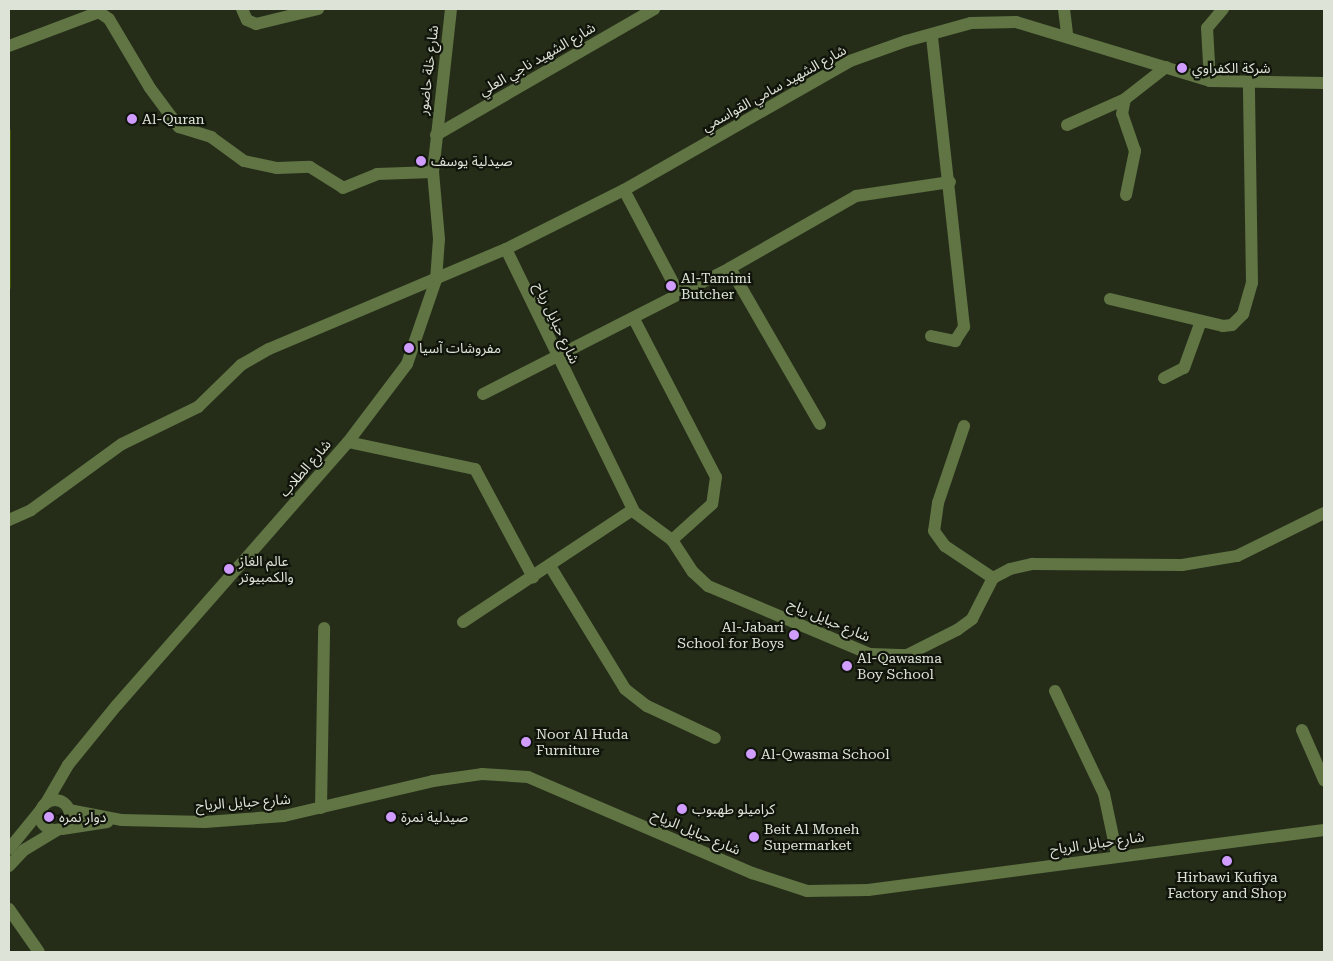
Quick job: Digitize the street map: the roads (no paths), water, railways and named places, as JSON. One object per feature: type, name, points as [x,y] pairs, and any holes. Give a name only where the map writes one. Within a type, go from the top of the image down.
[{"type":"street","points":[[242,9],[247,20],[256,24],[318,9]]},
{"type":"street","name":"شارع خلة حاضور","points":[[436,135],[451,9]]},
{"type":"street","name":"شارع الشهيد ناجي العلي","points":[[436,135],[654,9]]},
{"type":"street","points":[[1064,9],[1067,35]]},
{"type":"street","points":[[1210,81],[1207,28],[1223,9]]},
{"type":"street","points":[[9,46],[91,13],[101,13],[179,126],[211,137],[244,161],[277,168],[310,167],[343,188],[377,174],[433,172]]},
{"type":"street","name":"شارع الشهيد سامي القواسمي","points":[[9,520],[31,510],[122,444],[198,406],[241,365],[506,249],[624,190],[850,61],[932,35],[996,21],[1067,35],[1210,81],[1249,85],[1324,82]]},
{"type":"street","points":[[931,336],[955,341],[964,327],[950,182],[932,35]]},
{"type":"street","points":[[1067,125],[1124,99],[1166,66]]},
{"type":"street","points":[[1110,299],[1201,321],[1232,325],[1249,300],[1253,231],[1246,117],[1249,85]]},
{"type":"street","points":[[1124,99],[1122,114],[1134,150],[1126,196]]},
{"type":"street","name":"شارع الطلاب","points":[[9,849],[43,807],[68,765],[348,442],[407,364],[436,280],[439,239],[433,172],[436,135]]},
{"type":"street","points":[[483,394],[634,319],[678,292],[730,268],[856,196],[950,182]]},
{"type":"street","points":[[624,190],[678,292]]},
{"type":"street","name":"شارع حبايل رياح","points":[[506,249],[556,359],[632,510],[672,540],[694,572],[717,591],[880,656],[907,655],[964,626],[979,609],[994,578]]},
{"type":"street","points":[[730,268],[820,424]]},
{"type":"street","points":[[634,319],[716,477],[712,504],[672,540]]},
{"type":"street","points":[[1164,378],[1184,368],[1201,321]]},
{"type":"street","points":[[964,426],[938,503],[934,531],[945,546],[994,578],[1032,564],[1182,565],[1237,556],[1324,513]]},
{"type":"street","points":[[348,442],[475,469],[533,577]]},
{"type":"street","points":[[463,622],[632,510]]},
{"type":"street","points":[[550,566],[625,689],[647,706],[715,738]]},
{"type":"street","points":[[321,808],[324,628]]},
{"type":"street","points":[[1055,691],[1101,786],[1117,855]]},
{"type":"street","points":[[1302,730],[1324,780]]},
{"type":"street","points":[[9,866],[24,850],[60,830],[69,822],[67,807],[68,765]]},
{"type":"street","name":"شارع حبايل الرياح","points":[[122,820],[205,822],[284,816],[482,774],[528,777],[752,872],[807,891],[868,890],[1117,855],[1324,830]]},
{"type":"street","points":[[43,807],[67,807],[122,820],[60,830],[44,825],[43,807]]},
{"type":"street","points":[[9,909],[39,952]]},
{"type":"waterway","points":[[9,130],[9,287]]},
{"type":"place","name":"شركة الكفراوي","points":[[1182,68]]},
{"type":"place","name":"Al-Quran","points":[[132,119]]},
{"type":"place","name":"صيدلية يوسف","points":[[421,161]]},
{"type":"place","name":"Al-Tamimi Butcher","points":[[671,286]]},
{"type":"place","name":"مفروشات آسيا","points":[[409,348]]},
{"type":"place","name":"عالم الغاز والكمبيوتر","points":[[229,569]]},
{"type":"place","name":"Al-Jabari School for Boys","points":[[794,635]]},
{"type":"place","name":"Al-Qawasma Boy School","points":[[847,666]]},
{"type":"place","name":"Noor Al Huda Furniture","points":[[526,742]]},
{"type":"place","name":"Al-Qwasma School","points":[[751,754]]},
{"type":"place","name":"كراميلو طهبوب","points":[[682,809]]},
{"type":"place","name":"دوار نمره","points":[[49,817]]},
{"type":"place","name":"صيدلية نمرة","points":[[391,817]]},
{"type":"place","name":"Beit Al Moneh Supermarket","points":[[754,837]]},
{"type":"place","name":"Hirbawi Kufiya Factory and Shop","points":[[1227,861]]}]
